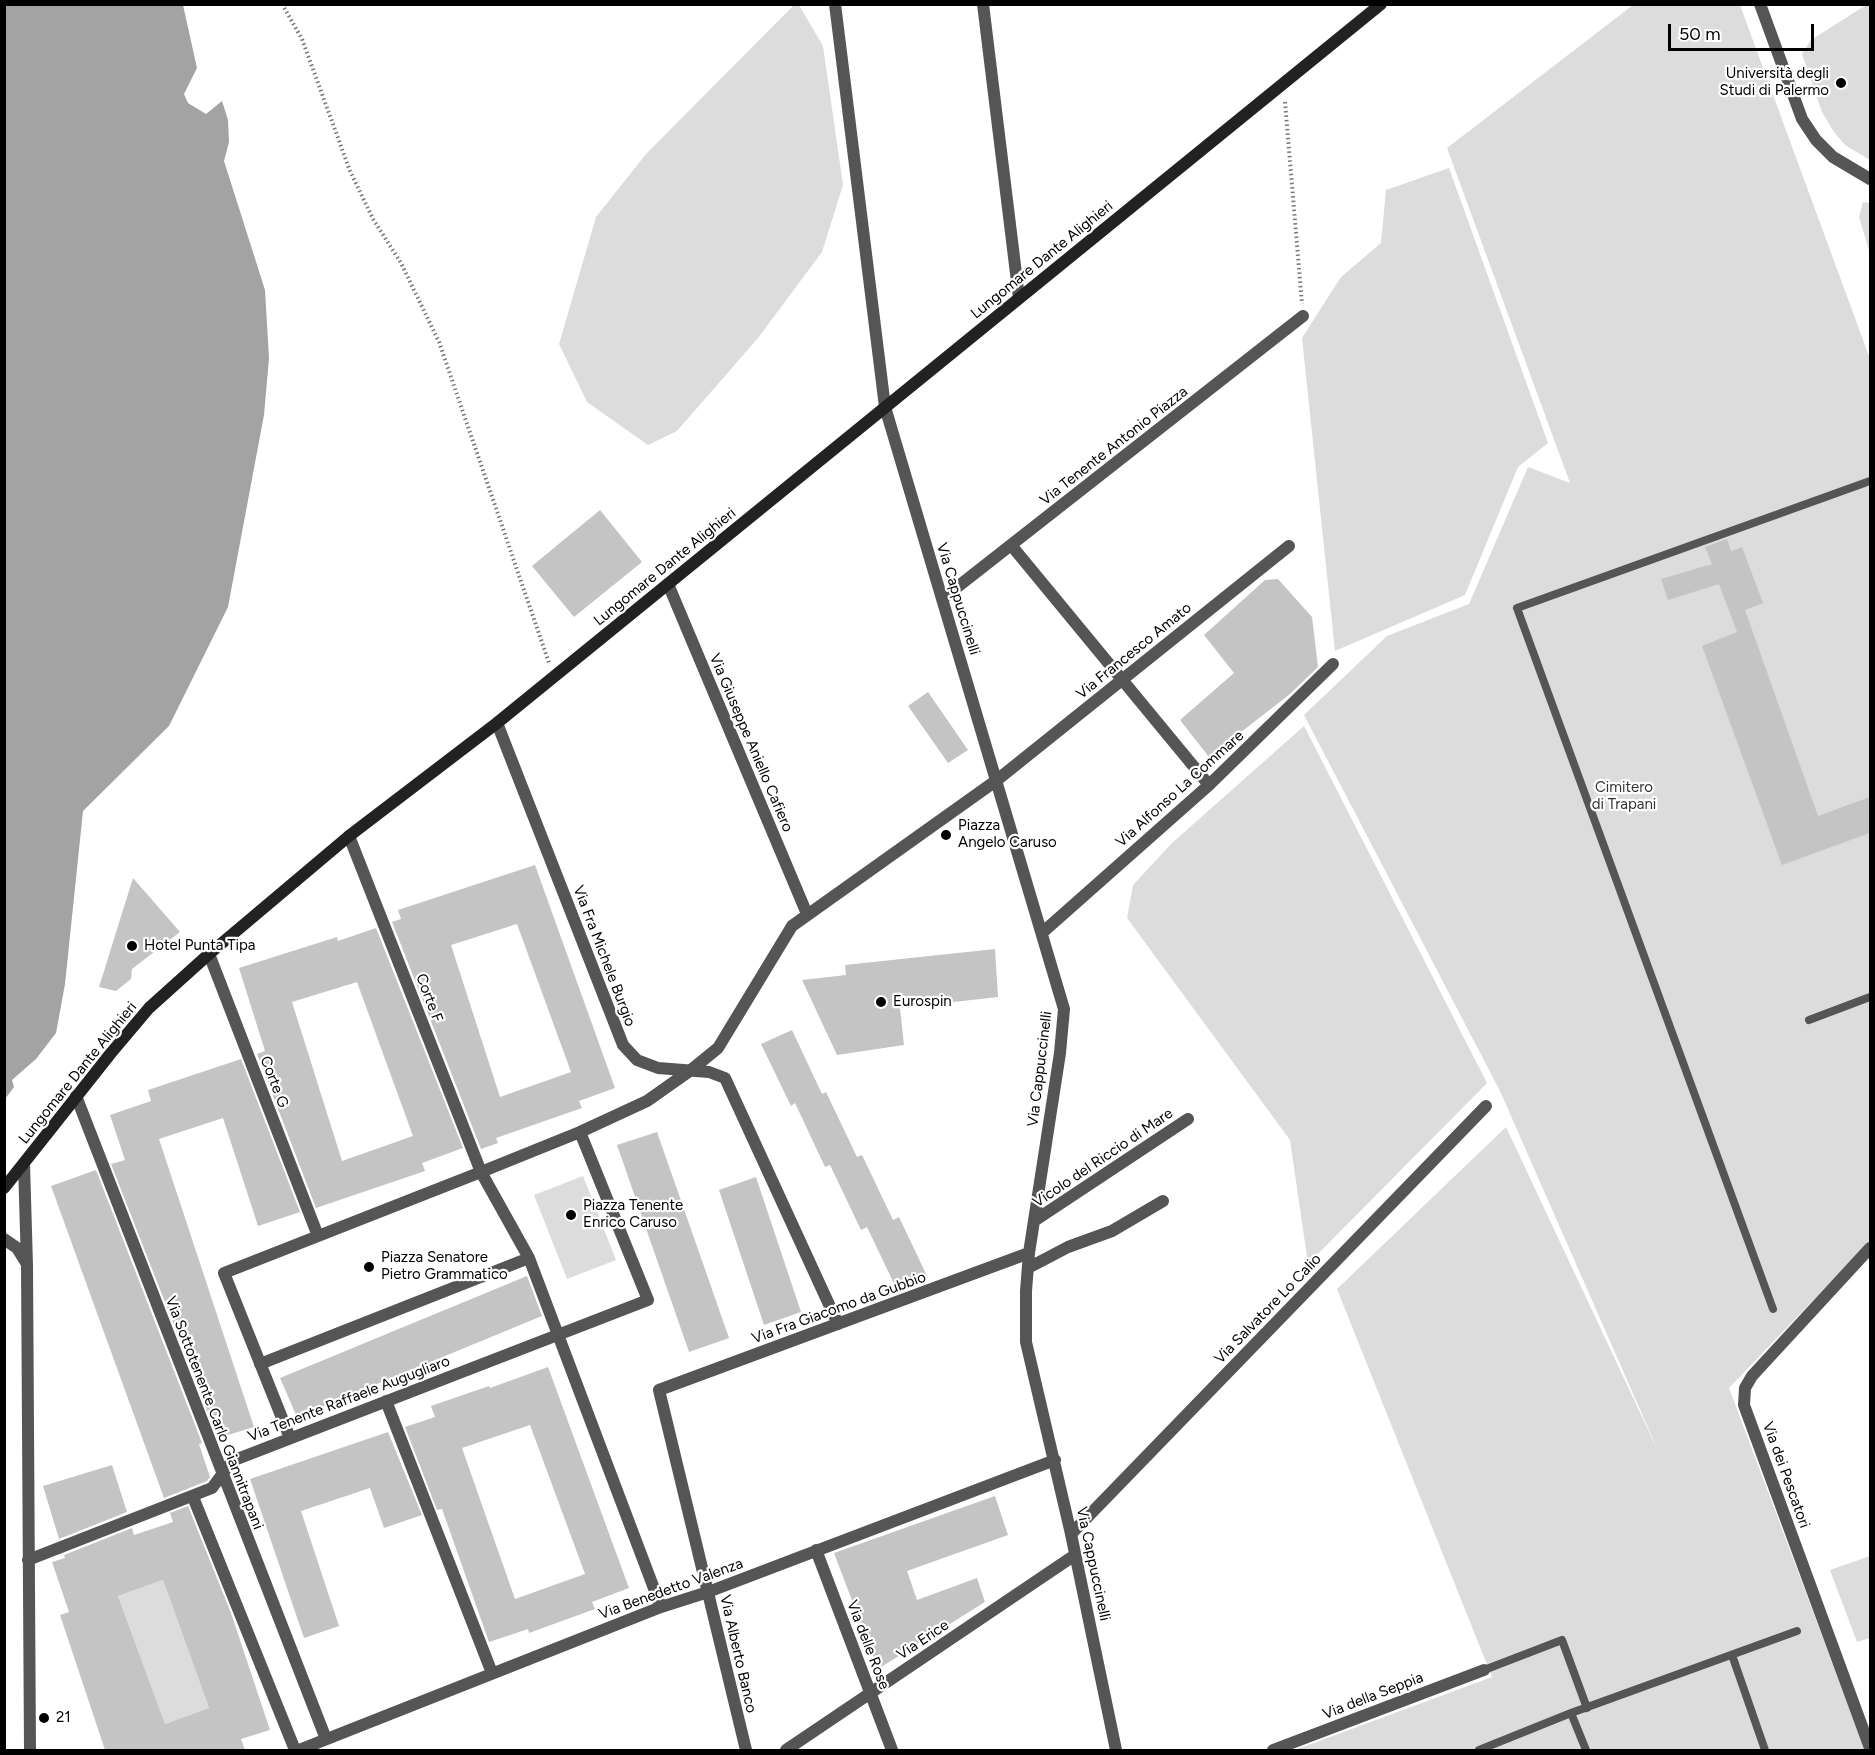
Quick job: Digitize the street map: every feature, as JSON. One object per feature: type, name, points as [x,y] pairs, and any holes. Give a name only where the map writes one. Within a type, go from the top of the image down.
[{"type":"main road","name":"Lungomare Dante Alighieri","points":[[4,1188],[148,1008],[209,954],[349,836],[497,723],[1380,4]]},
{"type":"street","name":"Via Cappuccinelli","points":[[835,4],[885,407],[1064,1009],[1060,1053],[1029,1253],[1026,1342],[1076,1555],[1116,1750]]},
{"type":"street","points":[[983,4],[1019,298]]},
{"type":"street","points":[[1760,4],[1802,119],[1816,140],[1833,157],[1870,179]]},
{"type":"street","name":"Via Tenente Antonio Piazza","points":[[942,599],[1303,316]]},
{"type":"street","points":[[1011,545],[1209,785]]},
{"type":"street","name":"Via Francesco Amato","points":[[807,914],[997,780],[1289,546]]},
{"type":"street","name":"Via Giuseppe Aniello Cafiero","points":[[668,584],[807,914]]},
{"type":"street","name":"Via Alfonso La Commare","points":[[1042,932],[1209,785],[1333,664]]},
{"type":"street","name":"Via Fra Michele Burgio","points":[[497,723],[623,1045],[638,1060],[658,1068],[709,1072],[725,1078],[838,1324]]},
{"type":"street","name":"Corte F","points":[[349,836],[481,1172],[529,1258],[662,1607]]},
{"type":"street","points":[[290,1438],[224,1273],[580,1132],[647,1101],[718,1048],[792,926],[807,914]]},
{"type":"street","name":"Corte G","points":[[209,954],[318,1236]]},
{"type":"street","name":"Via Sottotenente Carlo Giannitrapani","points":[[76,1096],[326,1739]]},
{"type":"street","name":"Via Salvatore Lo Calio","points":[[1071,1534],[1486,1106]]},
{"type":"street","name":"Vicolo del Riccio di Mare","points":[[1034,1221],[1188,1119]]},
{"type":"street","name":"Via Tenente Raffaele Augugliaro","points":[[28,1560],[212,1488],[232,1461],[648,1300],[580,1132]]},
{"type":"street","points":[[24,1164],[27,1265],[30,1750]]},
{"type":"street","points":[[1028,1268],[1068,1247],[1112,1231],[1163,1201]]},
{"type":"street","points":[[4,1239],[17,1248],[27,1265]]},
{"type":"street","name":"Via dei Pescatori","points":[[1870,1248],[1752,1376],[1745,1388],[1744,1406],[1870,1748]]},
{"type":"street","name":"Via Fra Giacomo da Gubbio","points":[[659,1390],[1029,1253]]},
{"type":"street","points":[[260,1364],[529,1258]]},
{"type":"street","name":"Via Alberto Banco","points":[[659,1390],[746,1750]]},
{"type":"street","points":[[386,1401],[492,1673]]},
{"type":"street","name":"Via Benedetto Valenza","points":[[297,1750],[662,1607],[708,1592],[1055,1460]]},
{"type":"street","points":[[193,1497],[297,1750]]},
{"type":"street","name":"Via delle Rose","points":[[816,1550],[892,1750]]},
{"type":"street","name":"Via Erice","points":[[786,1750],[1076,1555]]},
{"type":"street","name":"Via della Seppia","points":[[1273,1750],[1484,1670]]},
{"type":"lane","points":[[1773,1309],[1517,608],[1870,481]]},
{"type":"lane","points":[[1809,1020],[1870,997]]},
{"type":"lane","points":[[1479,1750],[1587,1707],[1797,1631]]},
{"type":"lane","points":[[1484,1670],[1562,1640],[1587,1707]]},
{"type":"lane","points":[[1732,1655],[1765,1750]]},
{"type":"lane","points":[[1571,1713],[1586,1750]]},
{"type":"path","points":[[282,4],[302,39],[350,171],[373,219],[401,263],[439,342],[554,676]]},
{"type":"path","points":[[1283,84],[1303,316]]},
{"type":"green space","points":[[794,5],[799,5],[823,46],[843,185],[822,252],[758,338],[677,431],[648,445],[587,402],[559,344],[596,217],[646,154]]},
{"type":"green space","name":"Cimitero di Trapani","points":[[1633,5],[1740,5],[1870,359],[1870,1241],[1729,1388],[1865,1750],[1295,1750],[1492,1677],[1337,1289],[1506,1127],[1660,1455],[1500,1091],[1304,715],[1387,636],[1469,604],[1528,467],[1570,483],[1447,148]]},
{"type":"green space","name":"Università degli Studi di Palermo","points":[[1866,5],[1870,5],[1870,160],[1845,145],[1834,132],[1822,112],[1802,54],[1811,40]]},
{"type":"green space","points":[[1449,168],[1548,443],[1518,467],[1465,595],[1335,651],[1302,338],[1341,277],[1381,243],[1386,190]]},
{"type":"green space","points":[[1863,202],[1870,203],[1870,254],[1859,217]]},
{"type":"green space","points":[[1304,726],[1487,1083],[1308,1264],[1290,1140],[1127,918],[1133,885],[1172,843]]},
{"type":"green space","points":[[583,1176],[616,1260],[567,1279],[534,1195]]},
{"type":"green space","points":[[1870,1556],[1870,1638],[1857,1642],[1830,1570]]},
{"type":"green space","points":[[163,1580],[209,1708],[165,1724],[118,1596]]},
{"type":"shaded area","points":[[5,4],[183,5],[197,68],[184,94],[188,103],[206,114],[222,101],[228,120],[229,142],[224,161],[265,290],[269,358],[264,415],[228,607],[169,726],[83,811],[65,984],[56,1033],[36,1059],[12,1080],[14,1087],[5,1099]]},
{"type":"building","points":[[600,510],[642,562],[574,617],[532,566]]},
{"type":"building","points":[[1727,539],[1731,551],[1742,547],[1763,603],[1745,610],[1818,816],[1870,797],[1870,833],[1782,865],[1702,646],[1737,632],[1719,584],[1668,600],[1661,579],[1712,564],[1705,547]]},
{"type":"building","points":[[1278,579],[1312,617],[1318,667],[1290,694],[1209,757],[1180,720],[1234,673],[1204,635],[1265,580]]},
{"type":"building","points":[[928,692],[968,750],[948,763],[908,706]]},
{"type":"building","points":[[535,865],[615,1088],[579,1101],[582,1108],[496,1138],[498,1143],[481,1149],[392,922],[401,919],[398,910]],"holes":[[[517,924],[571,1072],[500,1097],[451,945]]]},
{"type":"building","points":[[133,878],[180,932],[132,969],[131,979],[116,991],[99,987]]},
{"type":"building","points":[[376,928],[463,1148],[422,1163],[425,1171],[316,1208],[257,1054],[265,1051],[239,968],[337,937],[338,941]],"holes":[[[357,982],[413,1136],[342,1161],[292,1002]]]},
{"type":"building","name":"Eurospin","points":[[995,949],[998,997],[900,1008],[904,1045],[837,1055],[802,980],[846,975],[845,965]]},
{"type":"building","points":[[792,1030],[822,1094],[826,1092],[857,1157],[862,1155],[893,1220],[899,1217],[928,1278],[898,1292],[867,1227],[861,1230],[830,1165],[825,1167],[795,1103],[791,1106],[761,1044]]},
{"type":"building","points":[[241,1059],[300,1212],[258,1226],[223,1118],[159,1139],[254,1427],[218,1438],[111,1164],[125,1160],[110,1115],[151,1101],[148,1090]]},
{"type":"building","points":[[657,1132],[729,1338],[689,1352],[617,1145]]},
{"type":"building","points":[[96,1170],[202,1443],[199,1444],[210,1477],[207,1481],[164,1498],[51,1186]]},
{"type":"building","points":[[756,1177],[801,1312],[764,1325],[719,1190]]},
{"type":"building","points":[[527,1276],[542,1316],[297,1417],[280,1378]]},
{"type":"building","points":[[548,1367],[629,1588],[592,1602],[595,1609],[529,1633],[528,1629],[489,1642],[442,1509],[437,1510],[405,1427],[435,1417],[431,1406],[489,1386],[490,1388]],"holes":[[[530,1425],[585,1574],[515,1599],[462,1448]]]},
{"type":"building","points":[[388,1432],[422,1515],[384,1528],[370,1488],[301,1511],[339,1626],[304,1638],[250,1479]]},
{"type":"building","points":[[112,1465],[127,1512],[59,1539],[43,1486]]},
{"type":"building","points":[[995,1496],[1008,1535],[907,1571],[917,1600],[977,1578],[985,1602],[878,1669],[834,1553]]},
{"type":"building","points":[[188,1506],[231,1613],[270,1730],[241,1739],[245,1750],[105,1750],[60,1615],[69,1612],[52,1562],[132,1528],[134,1535],[173,1522],[170,1513]],"holes":[[[163,1580],[209,1708],[165,1724],[118,1596]]]},
{"type":"place","name":"Università degli Studi di Palermo","points":[[1841,83]]},
{"type":"place","name":"Piazza Angelo Caruso","points":[[946,835]]},
{"type":"place","name":"Hotel Punta Tipa","points":[[132,946]]},
{"type":"place","name":"Eurospin","points":[[881,1002]]},
{"type":"place","name":"Piazza Tenente Enrico Caruso","points":[[571,1215]]},
{"type":"place","name":"Piazza Senatore Pietro Grammatico","points":[[369,1267]]},
{"type":"place","name":"21","points":[[44,1718]]}]
